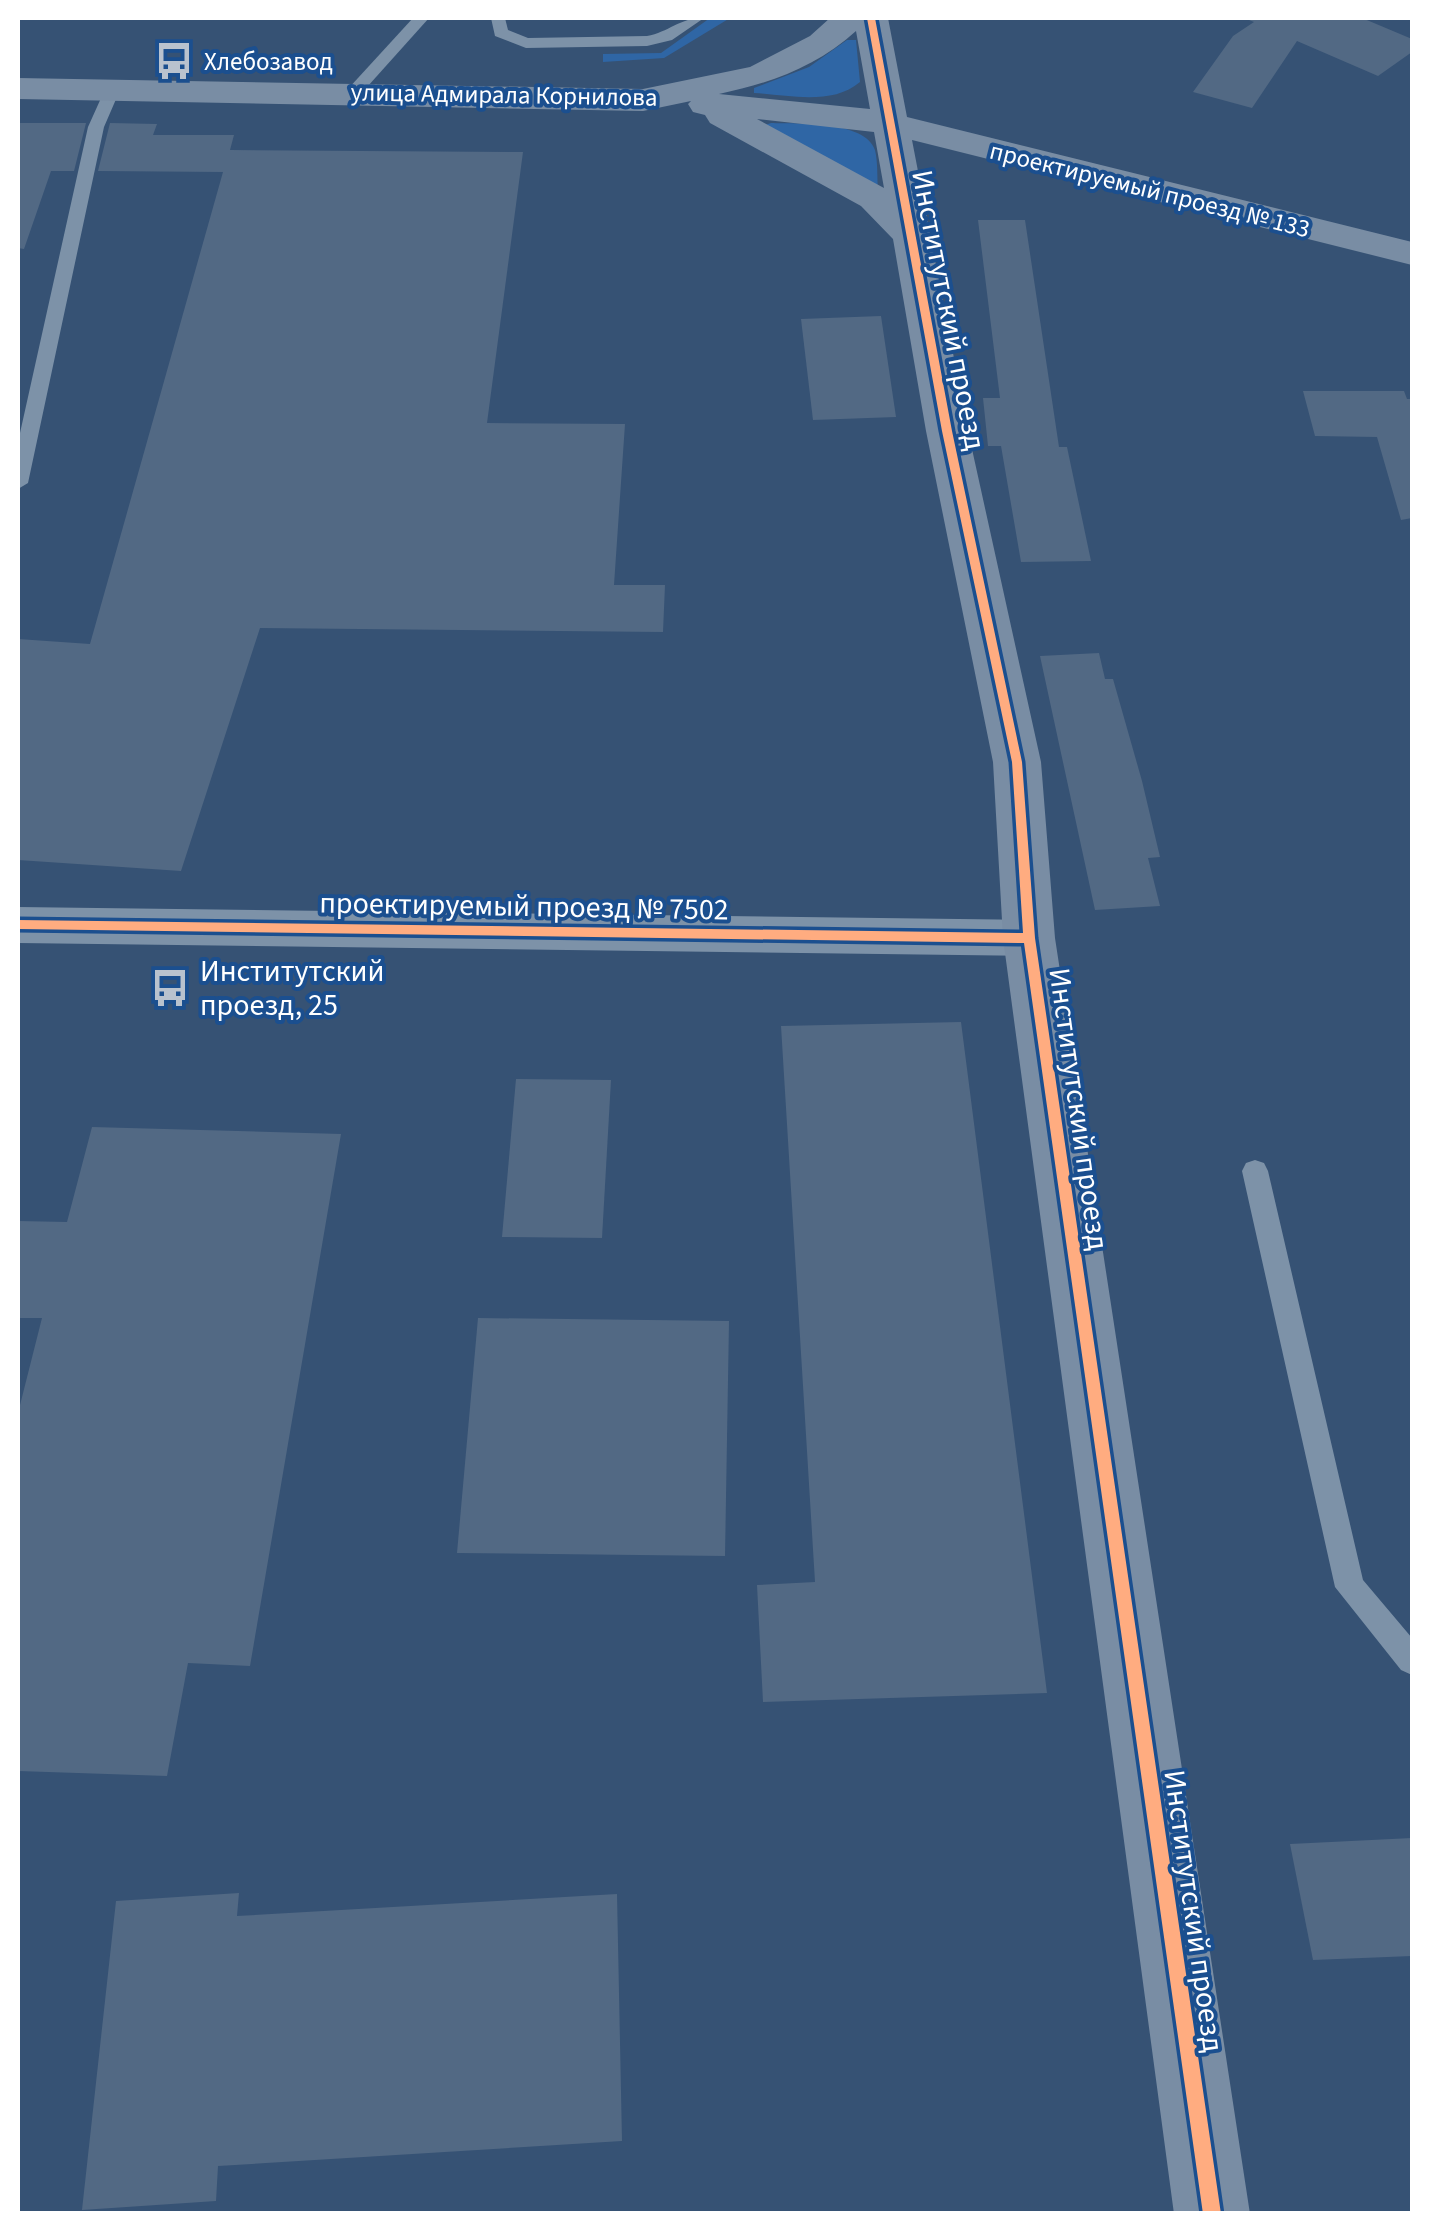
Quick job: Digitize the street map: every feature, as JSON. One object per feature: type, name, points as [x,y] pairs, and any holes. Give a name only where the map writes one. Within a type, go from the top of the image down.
[{"type":"street","name":"улица Адмирала Корнилова","points":[[18,89],[353,92],[660,101],[761,75],[822,43],[850,18]]},
{"type":"street","name":"Институтский проезд","points":[[871,18],[908,233],[1017,762],[1030,938],[1212,2214]]},
{"type":"street","name":"проектируемый проезд № 133","points":[[660,101],[798,110],[888,123],[1412,253]]},
{"type":"street","points":[[660,101],[742,122],[856,186],[886,208],[908,233]]},
{"type":"street","points":[[908,233],[914,202],[928,184],[960,166],[1030,159]]},
{"type":"street","name":"проектируемый проезд № 7502","points":[[18,925],[1030,938]]},
{"type":"lane","points":[[353,92],[421,18]]},
{"type":"lane","points":[[498,18],[501,32],[526,44],[666,38],[696,18]]},
{"type":"lane","points":[[18,483],[96,127],[112,90]]},
{"type":"lane","points":[[1254,1170],[1350,1586],[1412,1660]]},
{"type":"shaded area","points":[[710,18],[730,18],[664,58],[603,62],[603,54],[661,53]]},
{"type":"shaded area","points":[[847,40],[856,40],[860,82],[849,89],[823,97],[754,93],[754,88],[809,67]]},
{"type":"shaded area","points":[[812,124],[858,133],[875,150],[878,190],[765,125]]},
{"type":"building","points":[[1244,18],[1362,18],[1412,39],[1412,52],[1378,76],[1297,41],[1252,108],[1193,92],[1233,36],[1254,22]]},
{"type":"building","points":[[18,123],[86,123],[74,171],[51,171],[24,249],[18,248]]},
{"type":"building","points":[[110,123],[157,124],[153,135],[234,135],[230,150],[523,152],[487,423],[625,424],[614,585],[665,585],[663,632],[260,628],[181,871],[18,860],[18,639],[90,644],[223,172],[98,171]]},
{"type":"building","points":[[978,220],[1025,220],[1059,447],[1067,447],[1091,561],[1021,562],[1001,446],[988,446],[983,398],[1000,398]]},
{"type":"building","points":[[881,316],[896,417],[813,420],[801,319]]},
{"type":"building","points":[[1303,391],[1404,391],[1407,399],[1412,399],[1412,518],[1401,520],[1377,437],[1315,436]]},
{"type":"building","points":[[1099,653],[1105,679],[1113,679],[1142,781],[1160,857],[1148,858],[1160,906],[1095,910],[1040,656]]},
{"type":"building","points":[[961,1022],[1047,1693],[763,1702],[757,1585],[815,1582],[781,1026]]},
{"type":"building","points":[[516,1079],[611,1080],[602,1238],[502,1237]]},
{"type":"building","points":[[92,1127],[341,1134],[250,1666],[188,1663],[167,1776],[18,1771],[18,1413],[42,1318],[18,1318],[18,1221],[67,1222]]},
{"type":"building","points":[[478,1318],[729,1321],[725,1556],[457,1553]]},
{"type":"building","points":[[1412,1838],[1412,1956],[1313,1960],[1290,1844]]},
{"type":"building","points":[[239,1893],[237,1916],[617,1894],[622,2141],[218,2166],[216,2201],[82,2210],[116,1901]]},
{"type":"cycle path","points":[[871,18],[947,431],[1017,762],[1029,938],[1212,2214]]},
{"type":"cycle path","points":[[18,925],[1029,938]]},
{"type":"place","name":"Хлебозавод","points":[[174,61]]},
{"type":"place","name":"Институтский проезд, 25","points":[[170,988]]}]
